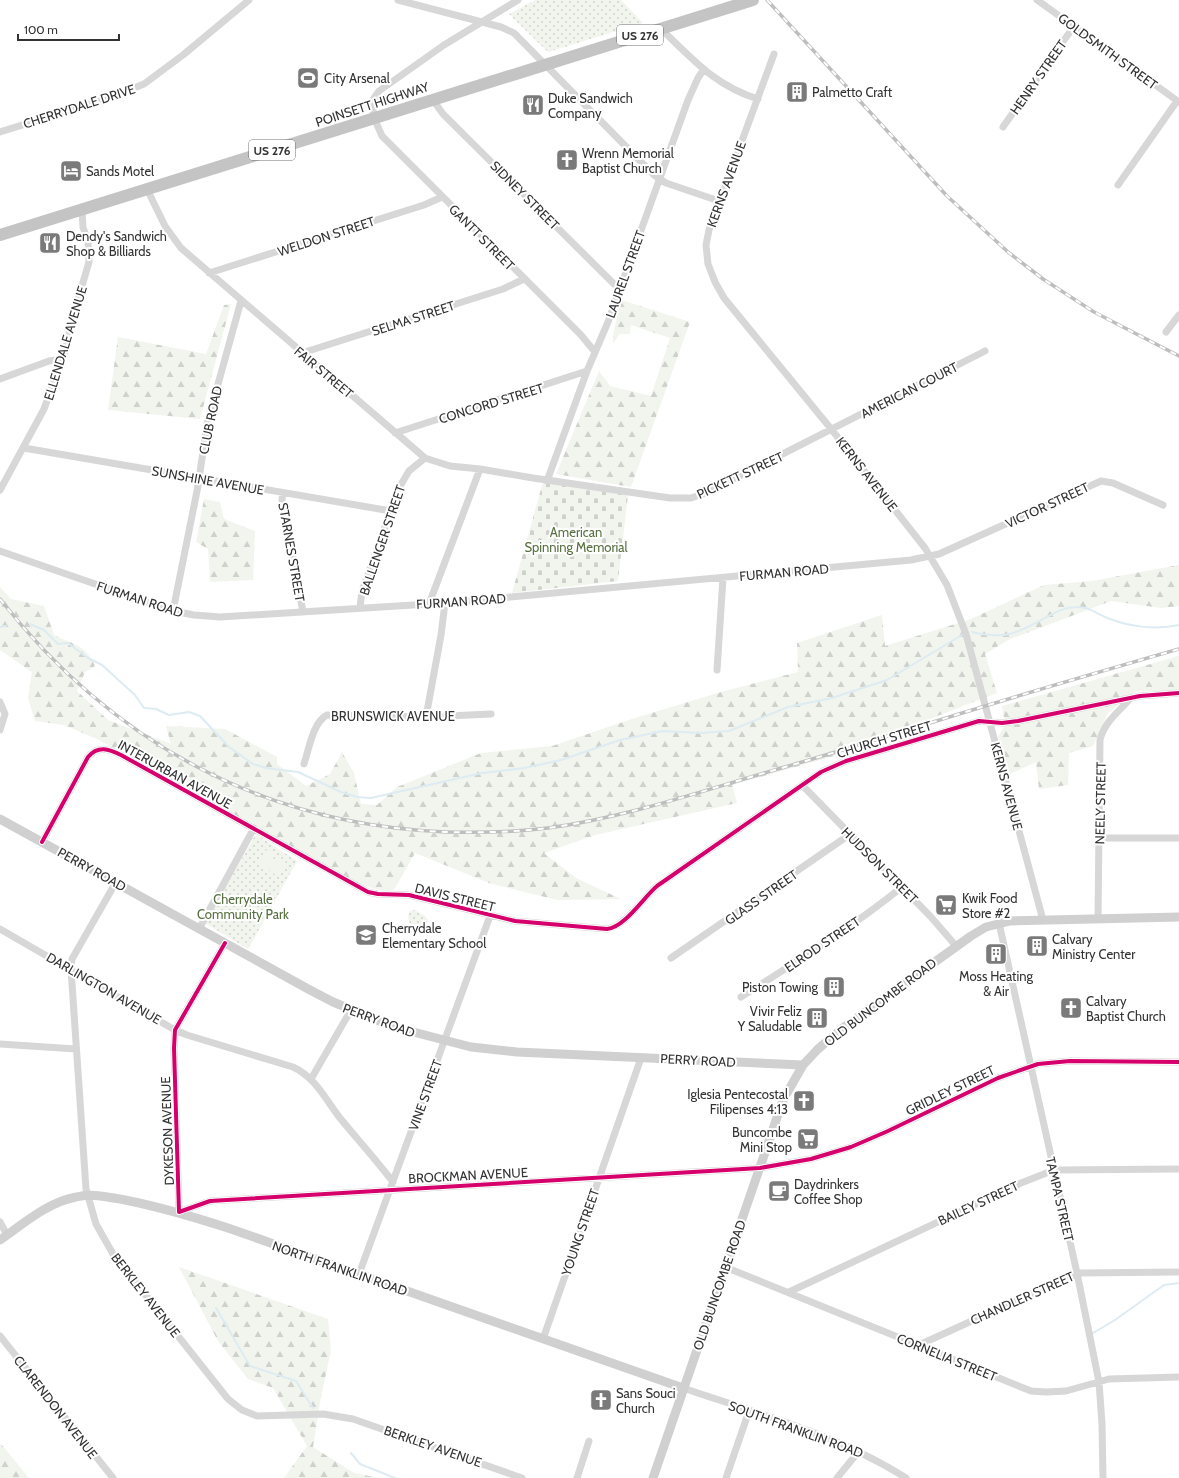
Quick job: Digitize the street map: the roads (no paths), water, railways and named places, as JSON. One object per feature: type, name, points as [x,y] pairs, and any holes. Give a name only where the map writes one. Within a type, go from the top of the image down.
[{"type":"highway","name":"POINSETT HIGHWAY","points":[[0,235],[82,211],[147,189],[753,0]]},
{"type":"street","name":"CHERRYDALE DRIVE","points":[[0,132],[109,98],[144,84],[183,55],[249,0]]},
{"type":"street","points":[[398,0],[408,1],[501,27],[514,33],[659,179],[719,201]]},
{"type":"street","points":[[374,118],[372,101],[377,94],[481,22],[518,0]]},
{"type":"street","name":"GOLDSMITH STREET","points":[[1037,0],[1178,101]]},
{"type":"street","name":"HENRY STREET","points":[[1003,127],[1074,26]]},
{"type":"street","points":[[661,29],[704,69],[728,88],[758,99]]},
{"type":"street","name":"KERNS AVENUE","points":[[774,54],[709,230],[706,245],[708,264],[715,282],[736,315],[832,430],[930,556],[947,585],[957,607],[1043,920]]},
{"type":"street","name":"LAUREL STREET","points":[[547,481],[688,100],[698,78],[704,69]]},
{"type":"street","name":"SIDNEY STREET","points":[[433,100],[443,114],[619,289]]},
{"type":"street","points":[[1118,185],[1178,101]]},
{"type":"street","name":"GANTT STREET","points":[[374,118],[382,136],[595,352]]},
{"type":"street","name":"FAIR STREET","points":[[147,189],[172,238],[241,301],[425,458],[450,466],[480,469],[547,481]]},
{"type":"street","name":"WELDON STREET","points":[[210,273],[424,205],[442,196]]},
{"type":"street","name":"ELLENDALE AVENUE","points":[[0,490],[24,448],[52,392],[62,359],[89,262],[88,242],[83,227],[82,211]]},
{"type":"street","name":"SELMA STREET","points":[[302,353],[503,289],[524,279]]},
{"type":"street","name":"CLUB ROAD","points":[[174,611],[199,478],[207,424],[241,301]]},
{"type":"street","points":[[1166,332],[1179,315]]},
{"type":"street","name":"AMERICAN COURT","points":[[832,430],[985,351]]},
{"type":"street","points":[[0,379],[49,361],[62,359]]},
{"type":"street","name":"CONCORD STREET","points":[[395,433],[587,372]]},
{"type":"street","name":"PICKETT STREET","points":[[547,481],[670,498],[691,498],[706,493],[832,430]]},
{"type":"street","name":"SUNSHINE AVENUE","points":[[24,448],[391,511]]},
{"type":"street","name":"BALLENGER STREET","points":[[360,607],[362,591],[402,481],[412,468],[425,458]]},
{"type":"street","points":[[429,604],[480,469]]},
{"type":"street","name":"VICTOR STREET","points":[[930,556],[939,554],[1101,481],[1114,484],[1163,505]]},
{"type":"street","name":"STARNES STREET","points":[[283,493],[282,500],[303,612]]},
{"type":"street","name":"FURMAN ROAD","points":[[0,551],[174,611],[194,615],[220,617],[360,607],[445,603],[880,564],[930,556]]},
{"type":"street","points":[[716,670],[723,578]]},
{"type":"street","points":[[426,717],[441,635],[445,603]]},
{"type":"street","name":"CHURCH STREET","points":[[620,925],[641,900],[658,886],[821,772],[846,761],[979,721],[989,722],[1018,720],[1152,694],[1179,694]]},
{"type":"street","name":"NEELY STREET","points":[[1098,919],[1102,734],[1109,722],[1130,699]]},
{"type":"street","points":[[0,702],[5,714],[0,730]]},
{"type":"street","name":"BRUNSWICK AVENUE","points":[[304,764],[317,726],[327,715],[426,717],[491,714]]},
{"type":"street","name":"INTERURBAN AVENUE","points":[[42,842],[88,757],[94,751],[102,748],[121,754],[196,798],[254,828]]},
{"type":"street","name":"HUDSON STREET","points":[[802,785],[849,835],[902,887],[956,946]]},
{"type":"street","name":"PERRY ROAD","points":[[0,819],[313,992],[351,1010],[394,1027],[445,1041],[517,1052],[803,1065]]},
{"type":"street","points":[[199,929],[254,828]]},
{"type":"street","name":"DAVIS STREET","points":[[254,828],[368,892],[378,894],[409,895],[490,916],[538,924],[607,929],[620,925]]},
{"type":"street","name":"GLASS STREET","points":[[671,958],[849,835]]},
{"type":"street","points":[[1099,838],[1179,838]]},
{"type":"street","name":"BERKLEY AVENUE","points":[[116,882],[72,959],[71,969],[88,1196],[101,1234],[117,1260],[228,1399],[242,1410],[257,1416],[323,1414],[353,1419],[522,1478]]},
{"type":"street","name":"ELROD STREET","points":[[741,997],[830,940],[876,908],[902,887]]},
{"type":"street","name":"VINE STREET","points":[[359,1274],[490,916]]},
{"type":"street","name":"OLD BUNCOMBE ROAD","points":[[653,1478],[783,1100],[803,1065],[818,1049],[843,1028],[956,946],[981,930],[999,922],[1179,917]]},
{"type":"street","name":"TAMPA STREET","points":[[999,922],[1077,1273],[1099,1382],[1102,1424],[1103,1478]]},
{"type":"street","name":"DARLINGTON AVENUE","points":[[0,929],[175,1030],[293,1067],[311,1079],[340,1118],[372,1154],[393,1182]]},
{"type":"street","name":"DYKESON AVENUE","points":[[179,1212],[174,1048],[175,1030],[224,943]]},
{"type":"street","points":[[311,1079],[351,1010]]},
{"type":"street","points":[[0,1044],[76,1049]]},
{"type":"street","name":"YOUNG STREET","points":[[543,1339],[642,1058]]},
{"type":"street","name":"GRIDLEY STREET","points":[[760,1168],[811,1159],[851,1147],[888,1131],[998,1078],[1031,1066],[1049,1062],[1070,1061],[1179,1062]]},
{"type":"street","name":"BROCKMAN AVENUE","points":[[179,1212],[210,1201],[760,1168]]},
{"type":"street","name":"BAILEY STREET","points":[[789,1292],[1013,1186],[1054,1170],[1179,1169]]},
{"type":"street","name":"NORTH FRANKLIN ROAD","points":[[4,1238],[56,1204],[77,1196],[109,1197],[179,1212],[683,1388]]},
{"type":"street","points":[[0,1222],[4,1238]]},
{"type":"street","name":"CORNELIA STREET","points":[[725,1267],[919,1345],[1016,1386],[1031,1390],[1046,1392],[1066,1391],[1120,1378],[1179,1376]]},
{"type":"street","name":"CHANDLER STREET","points":[[919,1345],[1077,1273],[1179,1272]]},
{"type":"street","name":"CLARENDON AVENUE","points":[[0,1336],[113,1478]]},
{"type":"street","name":"SOUTH FRANKLIN ROAD","points":[[683,1388],[859,1451],[906,1478]]},
{"type":"street","points":[[726,1478],[749,1411]]},
{"type":"street","points":[[577,1478],[589,1441]]},
{"type":"street","points":[[838,1478],[859,1451]]},
{"type":"waterway","points":[[972,632],[994,635],[1011,634],[1061,610],[1076,607],[1089,609],[1110,619],[1135,626],[1171,627],[1179,625]]},
{"type":"waterway","points":[[30,624],[44,630],[58,644],[68,643],[88,658],[102,665],[135,695],[144,708],[156,709],[169,715],[189,712],[200,716],[229,747],[253,764],[266,768],[298,772],[341,792],[357,797],[371,798],[482,773],[524,768],[561,760],[620,740],[663,731],[700,733],[729,731],[788,707],[832,698],[887,680],[962,635]]},
{"type":"waterway","points":[[0,627],[6,626]]},
{"type":"waterway","points":[[1093,1333],[1115,1320],[1164,1285],[1179,1283]]},
{"type":"waterway","points":[[216,1308],[250,1366],[296,1381],[313,1408]]},
{"type":"waterway","points":[[351,1453],[360,1464],[395,1478]]},
{"type":"railway","points":[[767,0],[947,196],[1008,252],[1043,279],[1094,312],[1179,356]]},
{"type":"railway","points":[[0,599],[44,650],[91,695],[142,734],[196,766],[254,793],[315,813],[379,826],[446,832],[497,832],[548,828],[638,810],[1179,649]]},
{"type":"place","name":"City Arsenal","points":[[308,78]]},
{"type":"place","name":"Palmetto Craft","points":[[797,92]]},
{"type":"place","name":"Duke Sandwich Company","points":[[533,105]]},
{"type":"place","name":"Wrenn Memorial Baptist Church","points":[[567,160]]},
{"type":"place","name":"Sands Motel","points":[[71,171]]},
{"type":"place","name":"Dendy's Sandwich Shop & Billiards","points":[[50,243]]},
{"type":"place","name":"Kwik Food Store #2","points":[[946,905]]},
{"type":"place","name":"Cherrydale Elementary School","points":[[366,935]]},
{"type":"place","name":"Calvary Ministry Center","points":[[1037,946]]},
{"type":"place","name":"Moss Heating & Air","points":[[996,954]]},
{"type":"place","name":"Piston Towing","points":[[834,987]]},
{"type":"place","name":"Calvary Baptist Church","points":[[1071,1008]]},
{"type":"place","name":"Vivir Feliz Y Saludable","points":[[817,1018]]},
{"type":"place","name":"Iglesia Pentecostal Filipenses 4:13","points":[[804,1101]]},
{"type":"place","name":"Buncombe Mini Stop","points":[[808,1139]]},
{"type":"place","name":"Daydrinkers Coffee Shop","points":[[779,1191]]},
{"type":"place","name":"Sans Souci Church","points":[[601,1400]]},
{"type":"park label","name":"American Spinning Memorial","points":[[576,540]]},
{"type":"park label","name":"Cherrydale Community Park","points":[[243,906]]}]
